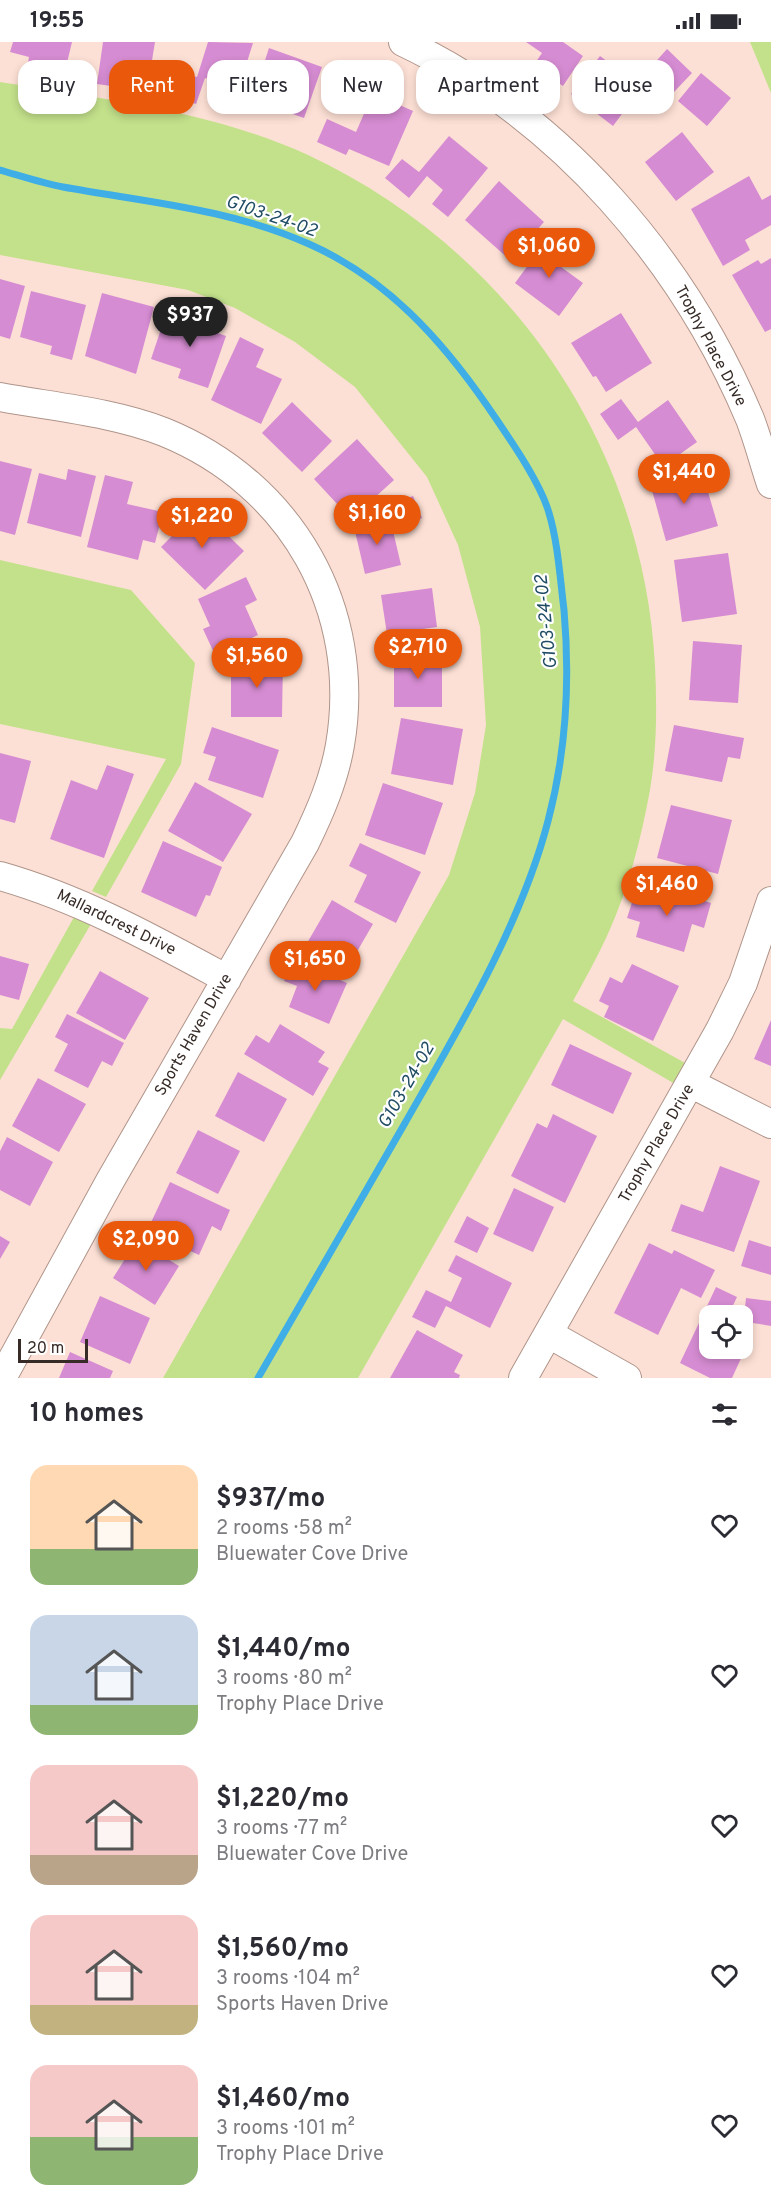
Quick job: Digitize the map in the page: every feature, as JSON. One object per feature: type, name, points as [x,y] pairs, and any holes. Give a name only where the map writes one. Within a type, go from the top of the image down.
[{"type":"street","name":"Trophy Place Drive","points":[[422,46],[483,87],[539,129],[582,170],[633,225],[668,270],[724,364],[750,421],[771,484]]},
{"type":"street","name":"Sports Haven Drive","points":[[0,397],[118,419],[163,432],[201,451],[232,471],[266,501],[300,541],[318,574],[330,603],[342,659],[345,707],[340,747],[320,812],[110,1181],[2,1378]]},
{"type":"street","name":"Mallardcrest Drive","points":[[0,876],[43,888],[89,907],[227,979]]},
{"type":"street","name":"Trophy Place Drive","points":[[523,1378],[692,1084],[743,983],[771,901]]},
{"type":"street","points":[[692,1084],[771,1124]]},
{"type":"street","points":[[549,1334],[627,1378]]},
{"type":"green space","points":[[750,42],[771,42],[771,93]]},
{"type":"green space","points":[[0,82],[18,85],[18,114],[97,114],[97,98],[109,100],[109,114],[183,114],[234,127],[271,140],[308,155],[380,195],[445,243],[503,299],[552,362],[593,431],[624,505],[645,583],[655,665],[654,759],[650,790],[633,864],[615,919],[573,1001],[687,1064],[675,1084],[563,1019],[358,1378],[163,1378],[449,875],[475,793],[486,725],[480,627],[458,545],[427,477],[355,387],[295,342],[235,308],[188,290],[0,255]]},
{"type":"green space","points":[[0,560],[131,590],[195,663],[181,764],[106,897],[92,891],[166,759],[0,724]]},
{"type":"green space","points":[[74,917],[91,924],[0,1080],[0,1028],[12,1029]]},
{"type":"building","points":[[13,42],[72,42],[68,60],[28,60],[29,57],[10,52]]},
{"type":"building","points":[[103,42],[155,42],[152,60],[109,60],[109,86],[97,84]]},
{"type":"building","points":[[208,42],[253,43],[248,60],[207,60],[207,79],[205,78],[196,104],[195,76],[197,77]]},
{"type":"building","points":[[526,42],[563,42],[583,56],[580,60],[572,60],[572,72],[563,86],[560,84],[560,60],[537,60],[542,53]]},
{"type":"building","points":[[269,48],[302,60],[265,60]]},
{"type":"building","points":[[667,49],[692,73],[674,92],[674,60],[657,60]]},
{"type":"building","points":[[309,62],[321,67],[309,104]]},
{"type":"building","points":[[701,73],[731,98],[707,126],[678,101]]},
{"type":"building","points":[[404,107],[413,111],[389,166],[349,149],[346,155],[317,142],[327,119],[356,132],[364,114],[404,114]]},
{"type":"building","points":[[292,114],[305,114],[304,118]]},
{"type":"building","points":[[597,114],[622,114],[613,126]]},
{"type":"building","points":[[682,132],[714,172],[676,201],[645,162]]},
{"type":"building","points":[[449,136],[488,168],[448,217],[432,204],[443,190],[427,176],[409,198],[385,178],[402,159],[419,172]]},
{"type":"building","points":[[749,176],[762,200],[771,195],[771,225],[745,240],[750,250],[723,266],[691,209]]},
{"type":"building","points":[[499,181],[544,222],[510,260],[465,220]]},
{"type":"building","points":[[548,238],[566,252],[557,264],[583,283],[559,316],[515,283]]},
{"type":"building","points":[[771,258],[771,329],[765,332],[732,275],[758,260],[761,264]]},
{"type":"building","points":[[0,279],[25,286],[10,339],[0,336]]},
{"type":"building","points":[[31,291],[86,305],[72,360],[50,354],[52,346],[20,337]]},
{"type":"building","points":[[102,293],[154,307],[136,374],[85,356]]},
{"type":"building","points":[[621,313],[652,363],[606,392],[596,376],[593,377],[571,343]]},
{"type":"building","points":[[166,314],[192,323],[195,314],[212,320],[209,330],[226,336],[208,388],[178,378],[181,369],[151,359]]},
{"type":"building","points":[[240,337],[264,349],[256,367],[282,379],[261,424],[211,400]]},
{"type":"building","points":[[621,399],[638,422],[668,400],[697,442],[663,466],[636,427],[618,440],[600,414]]},
{"type":"building","points":[[292,402],[332,441],[302,472],[262,433]]},
{"type":"building","points":[[357,439],[394,480],[351,519],[314,479]]},
{"type":"building","points":[[0,461],[32,469],[15,535],[0,531]]},
{"type":"building","points":[[701,468],[718,526],[666,541],[650,483]]},
{"type":"building","points":[[68,469],[96,476],[81,537],[27,523],[39,473],[66,480]]},
{"type":"building","points":[[105,475],[133,482],[127,504],[163,512],[155,543],[143,540],[138,560],[87,547]]},
{"type":"building","points":[[413,496],[422,518],[400,527],[391,505]]},
{"type":"building","points":[[200,508],[244,551],[205,590],[161,547]]},
{"type":"building","points":[[390,518],[401,565],[365,574],[354,527]]},
{"type":"building","points":[[728,553],[737,614],[682,622],[674,560]]},
{"type":"building","points":[[246,577],[257,600],[245,606],[258,635],[215,655],[203,629],[210,626],[198,599]]},
{"type":"building","points":[[432,588],[437,627],[387,634],[381,595]]},
{"type":"building","points":[[693,641],[742,645],[738,703],[689,700]]},
{"type":"building","points":[[442,653],[442,707],[394,707],[394,654]]},
{"type":"building","points":[[283,660],[282,717],[231,717],[231,661]]},
{"type":"building","points":[[401,718],[463,729],[453,785],[391,774]]},
{"type":"building","points":[[674,725],[744,738],[740,759],[728,757],[722,782],[665,771]]},
{"type":"building","points":[[212,727],[279,750],[263,798],[208,780],[216,757],[203,753]]},
{"type":"building","points":[[0,753],[31,761],[15,823],[0,819]]},
{"type":"building","points":[[107,765],[134,774],[104,858],[50,839],[71,780],[97,790]]},
{"type":"building","points":[[195,782],[252,814],[223,862],[168,831]]},
{"type":"building","points":[[383,783],[443,803],[425,855],[365,835]]},
{"type":"building","points":[[671,805],[732,820],[718,874],[657,858]]},
{"type":"building","points":[[163,841],[222,867],[210,896],[206,895],[196,917],[141,892]]},
{"type":"building","points":[[360,843],[421,872],[396,923],[354,902],[367,875],[349,866]]},
{"type":"building","points":[[654,885],[711,903],[704,928],[692,924],[684,952],[636,937],[640,922],[627,918],[636,890],[651,894]]},
{"type":"building","points":[[332,900],[373,924],[344,974],[303,950]]},
{"type":"building","points":[[0,956],[29,964],[19,1000],[0,995]]},
{"type":"building","points":[[293,960],[347,983],[329,1024],[289,1007],[297,986],[284,981]]},
{"type":"building","points":[[632,964],[679,986],[653,1041],[604,1017],[609,1006],[599,1001],[610,977],[622,983]]},
{"type":"building","points":[[100,971],[149,998],[125,1040],[76,1013]]},
{"type":"building","points":[[67,1014],[124,1043],[112,1066],[102,1061],[88,1088],[54,1071],[68,1044],[55,1037]]},
{"type":"building","points":[[771,1020],[771,1066],[754,1059]]},
{"type":"building","points":[[280,1024],[325,1052],[318,1062],[329,1068],[313,1096],[244,1054],[256,1035],[269,1043]]},
{"type":"building","points":[[570,1044],[632,1073],[613,1114],[551,1085]]},
{"type":"building","points":[[238,1072],[287,1099],[264,1142],[215,1116]]},
{"type":"building","points":[[38,1078],[86,1104],[59,1152],[12,1126]]},
{"type":"building","points":[[553,1114],[597,1136],[565,1203],[511,1176],[537,1123],[547,1128]]},
{"type":"building","points":[[198,1130],[240,1151],[218,1194],[176,1173]]},
{"type":"building","points":[[7,1137],[53,1162],[30,1206],[0,1190],[0,1151]]},
{"type":"building","points":[[720,1166],[760,1181],[734,1252],[671,1231],[681,1204],[703,1212]]},
{"type":"building","points":[[170,1182],[230,1210],[221,1231],[212,1226],[199,1255],[147,1231]]},
{"type":"building","points":[[514,1188],[554,1207],[533,1252],[493,1234]]},
{"type":"building","points":[[467,1216],[489,1228],[477,1253],[454,1242]]},
{"type":"building","points":[[0,1236],[10,1242],[0,1259]]},
{"type":"building","points":[[137,1240],[179,1266],[155,1305],[113,1278]]},
{"type":"building","points":[[749,1240],[771,1247],[771,1275],[741,1266]]},
{"type":"building","points":[[649,1243],[672,1254],[674,1250],[715,1270],[701,1298],[681,1288],[658,1335],[614,1313]]},
{"type":"building","points":[[456,1255],[512,1283],[490,1328],[446,1306],[435,1328],[412,1317],[426,1290],[451,1302],[462,1278],[448,1271]]},
{"type":"building","points":[[716,1287],[737,1297],[733,1305],[707,1305]]},
{"type":"building","points":[[100,1296],[150,1318],[130,1364],[80,1342]]},
{"type":"building","points":[[746,1298],[771,1301],[771,1326],[753,1323],[753,1305],[745,1305]]},
{"type":"building","points":[[699,1323],[699,1359],[741,1359],[732,1378],[710,1378],[680,1363]]},
{"type":"building","points":[[417,1330],[463,1355],[454,1372],[460,1375],[459,1378],[390,1378]]},
{"type":"building","points":[[70,1352],[113,1371],[110,1378],[59,1378]]},
{"type":"waterway","name":"G103-24-02","points":[[0,170],[55,185],[188,208],[249,222],[309,244],[363,274],[410,313],[470,382],[531,473],[545,500],[552,524],[566,636],[565,716],[554,795],[536,860],[505,938],[466,1014],[258,1378]]}]
